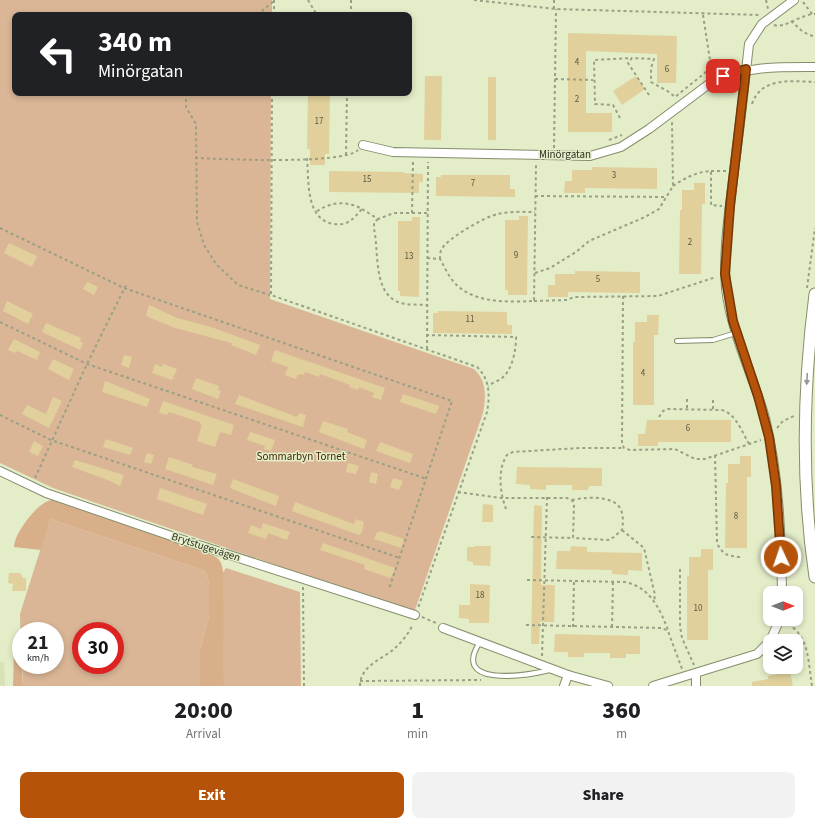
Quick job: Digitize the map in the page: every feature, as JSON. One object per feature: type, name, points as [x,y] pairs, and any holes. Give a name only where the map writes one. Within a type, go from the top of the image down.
[{"type":"main road","points":[[815,294],[806,414],[806,489],[815,577]]},
{"type":"street","points":[[782,586],[776,486],[769,436],[758,396],[736,332],[728,300],[725,274],[730,206],[749,44],[766,21],[794,0]]},
{"type":"street","name":"Minörgatan","points":[[363,145],[392,152],[590,156],[616,149],[649,129],[712,80],[746,69],[815,67]]},
{"type":"street","name":"Brytstugevägen","points":[[0,471],[31,486],[173,536],[415,615]]},
{"type":"street","points":[[653,686],[757,654],[770,641],[777,626]]},
{"type":"street","points":[[443,628],[568,675],[608,686]]},
{"type":"street","points":[[696,686],[697,673]]},
{"type":"street","points":[[564,686],[568,675]]},
{"type":"lane","points":[[677,341],[713,340],[736,332]]},
{"type":"lane","points":[[480,642],[476,651],[474,667],[476,674],[481,680]]},
{"type":"lane","points":[[507,682],[554,669]]},
{"type":"path","points":[[308,0],[315,12]]},
{"type":"path","points":[[351,0],[351,12]]},
{"type":"path","points":[[474,0],[555,9],[703,15],[758,14],[766,21],[778,26],[802,16],[814,14]]},
{"type":"path","points":[[554,0],[554,156]]},
{"type":"path","points":[[766,0],[768,10]]},
{"type":"path","points":[[261,12],[274,1]]},
{"type":"path","points":[[274,1],[274,12]]},
{"type":"path","points":[[803,2],[814,14]]},
{"type":"path","points":[[703,15],[712,80]]},
{"type":"path","points":[[791,21],[803,32],[815,37]]},
{"type":"path","points":[[620,118],[613,105],[595,104],[593,80],[594,60],[632,58],[654,59],[651,68],[651,82],[669,92],[674,98],[711,68]]},
{"type":"path","points":[[632,58],[628,63],[649,96]]},
{"type":"path","points":[[555,79],[593,80]]},
{"type":"path","points":[[750,108],[755,96],[762,88],[775,82],[815,82]]},
{"type":"path","points":[[186,96],[186,107],[196,124],[197,222],[210,257],[238,285],[477,367],[484,375],[488,386],[487,412],[412,625],[403,640],[364,671],[360,681],[360,686]]},
{"type":"path","points":[[270,295],[272,96]]},
{"type":"path","points":[[346,155],[347,96]]},
{"type":"path","points":[[671,113],[673,126],[673,186]]},
{"type":"path","points":[[603,143],[625,134]]},
{"type":"path","points":[[196,158],[271,160],[346,155],[354,154],[363,145]]},
{"type":"path","points":[[554,148],[559,148]]},
{"type":"path","points":[[412,213],[413,152]]},
{"type":"path","points":[[427,349],[428,152]]},
{"type":"path","points":[[534,302],[536,154]]},
{"type":"path","points":[[307,158],[310,194],[316,212],[328,223],[339,225],[348,223],[362,209]]},
{"type":"path","points":[[711,171],[711,205],[730,206]]},
{"type":"path","points":[[534,273],[550,268],[576,252],[589,241],[659,209],[673,186],[690,176],[700,172],[711,171],[734,172]]},
{"type":"path","points":[[535,196],[666,196]]},
{"type":"path","points":[[316,212],[330,204],[344,203],[355,205],[378,219]]},
{"type":"path","points":[[535,212],[496,214],[485,218],[467,228],[444,246],[441,251],[440,259],[452,281],[463,290],[476,296],[506,302],[534,302],[567,300],[574,297],[658,296],[725,274]]},
{"type":"path","points":[[427,213],[394,213],[378,219],[374,223],[379,270],[384,289],[389,296],[396,301],[427,305]]},
{"type":"path","points":[[0,228],[124,288],[452,401],[389,589]]},
{"type":"path","points":[[427,258],[440,259]]},
{"type":"path","points":[[31,486],[51,440],[126,285]]},
{"type":"path","points":[[624,296],[622,444],[624,448]]},
{"type":"path","points":[[0,322],[87,364],[427,479]]},
{"type":"path","points":[[426,335],[516,336],[516,348],[511,364],[503,378],[488,386]]},
{"type":"path","points":[[687,400],[687,409]]},
{"type":"path","points":[[713,400],[713,410]]},
{"type":"path","points":[[659,417],[663,411],[668,408],[729,412],[749,444]]},
{"type":"path","points":[[506,509],[502,498],[501,469],[506,455],[513,452],[580,448],[624,448],[630,450],[674,449],[695,459],[705,459],[769,436],[783,421],[794,415],[806,414]]},
{"type":"path","points":[[0,416],[51,440],[400,558]]},
{"type":"path","points":[[715,455],[717,543],[721,551],[728,556],[740,557]]},
{"type":"path","points":[[458,492],[502,498],[547,497],[567,498],[572,500],[580,498],[598,499],[613,502],[620,508],[623,518],[622,530],[610,540],[529,537]]},
{"type":"path","points":[[540,664],[543,653],[547,497]]},
{"type":"path","points":[[572,500],[574,505],[573,538]]},
{"type":"path","points":[[622,530],[644,548],[655,595],[654,601]]},
{"type":"path","points":[[680,569],[680,626],[682,638],[697,673]]},
{"type":"path","points":[[303,578],[304,686]]},
{"type":"path","points":[[527,580],[613,581],[633,583],[642,588],[661,611],[685,677]]},
{"type":"path","points":[[573,627],[574,580]]},
{"type":"path","points":[[612,627],[613,581]]},
{"type":"path","points":[[415,615],[443,625],[443,628]]},
{"type":"path","points":[[526,625],[662,628],[668,631]]},
{"type":"path","points":[[792,626],[803,637],[812,686]]},
{"type":"path","points":[[360,681],[481,680]]},
{"type":"shaded area","points":[[52,500],[207,553],[219,560],[222,565],[223,572],[224,686],[200,686],[200,649],[209,617],[209,584],[207,574],[203,570],[50,519],[41,550],[14,547],[18,534],[28,519],[40,506]]},
{"type":"shaded area","points":[[0,662],[4,662],[5,686],[0,686]]},
{"type":"shaded area","points":[[13,674],[22,674],[23,686],[13,686]]},
{"type":"green space","name":"Sommarbyn Tornet","points":[[0,0],[272,0],[272,12],[12,12],[12,96],[271,96],[270,299],[474,369],[483,384],[485,401],[483,413],[414,613],[53,488],[0,463]]},
{"type":"green space","points":[[50,519],[203,570],[207,574],[209,584],[209,617],[200,649],[200,686],[23,686],[22,674],[64,674],[64,622],[20,622],[20,614]]},
{"type":"green space","points":[[226,568],[300,592],[301,686],[224,686],[222,574]]},
{"type":"building","points":[[568,33],[677,36],[676,83],[657,83],[657,54],[586,51],[586,113],[612,113],[612,132],[568,132]]},
{"type":"building","points":[[425,76],[442,76],[441,140],[424,140]]},
{"type":"building","points":[[636,76],[645,89],[622,105],[613,91]]},
{"type":"building","points":[[488,77],[496,77],[496,140],[488,140]]},
{"type":"building","points":[[308,96],[330,96],[329,154],[325,154],[325,165],[310,165],[310,149],[307,149]]},
{"type":"building","points":[[592,167],[657,168],[657,189],[585,188],[585,193],[564,193],[565,181],[572,181],[572,170],[592,170]]},
{"type":"building","points":[[329,171],[404,172],[423,174],[423,182],[419,182],[419,193],[329,192]]},
{"type":"building","points":[[441,175],[510,175],[510,189],[515,189],[515,197],[436,196],[436,177],[441,177]]},
{"type":"building","points":[[694,183],[705,183],[705,204],[702,204],[701,274],[679,274],[680,210],[682,210],[682,190],[694,190]]},
{"type":"building","points":[[519,216],[528,216],[527,295],[508,295],[508,290],[505,290],[505,220],[519,220]]},
{"type":"building","points":[[412,217],[420,217],[419,297],[400,296],[400,291],[398,291],[398,221],[412,221]]},
{"type":"building","points":[[9,243],[37,256],[32,267],[4,253]]},
{"type":"building","points":[[575,271],[640,272],[640,293],[568,292],[568,297],[548,297],[548,285],[555,285],[555,274],[575,274]]},
{"type":"building","points":[[87,282],[98,287],[94,295],[83,289]]},
{"type":"building","points":[[7,301],[33,314],[28,324],[3,311]]},
{"type":"building","points":[[149,305],[177,318],[211,327],[260,345],[256,355],[231,345],[232,343],[175,328],[146,316]]},
{"type":"building","points":[[438,311],[507,312],[507,325],[512,325],[512,334],[433,333],[433,313],[438,313]]},
{"type":"building","points":[[647,315],[659,315],[658,335],[654,335],[654,405],[633,405],[633,342],[635,342],[635,322],[647,322]]},
{"type":"building","points":[[46,323],[81,338],[80,341],[83,343],[80,350],[42,332]]},
{"type":"building","points":[[14,339],[40,352],[37,360],[17,351],[15,353],[8,350]]},
{"type":"building","points":[[275,350],[385,388],[381,400],[372,397],[374,393],[359,387],[358,390],[349,387],[350,385],[320,374],[319,377],[305,372],[304,375],[298,374],[296,379],[285,375],[288,367],[271,361]]},
{"type":"building","points":[[124,355],[132,357],[129,368],[121,365]]},
{"type":"building","points":[[53,359],[74,369],[69,380],[48,369]]},
{"type":"building","points":[[155,364],[162,367],[163,364],[177,369],[172,380],[152,373]]},
{"type":"building","points":[[196,378],[219,386],[218,390],[221,391],[218,399],[192,389]]},
{"type":"building","points":[[105,381],[150,399],[147,407],[102,392]]},
{"type":"building","points":[[403,394],[439,406],[436,414],[400,402]]},
{"type":"building","points":[[239,395],[297,417],[299,413],[306,415],[303,427],[235,404]]},
{"type":"building","points":[[53,397],[62,401],[49,428],[22,414],[27,405],[46,414]]},
{"type":"building","points":[[163,401],[234,425],[231,435],[220,432],[215,447],[197,441],[202,425],[200,422],[169,412],[167,415],[159,413]]},
{"type":"building","points":[[647,420],[731,420],[731,442],[658,442],[658,446],[638,446],[638,434],[645,434]]},
{"type":"building","points":[[323,421],[348,429],[347,432],[367,440],[364,449],[319,432]]},
{"type":"building","points":[[250,432],[275,440],[271,451],[264,449],[265,446],[247,440]]},
{"type":"building","points":[[106,439],[133,448],[130,455],[103,447]]},
{"type":"building","points":[[34,441],[43,446],[38,456],[29,452]]},
{"type":"building","points":[[380,442],[413,454],[410,463],[376,451]]},
{"type":"building","points":[[147,453],[154,455],[151,464],[144,462]]},
{"type":"building","points":[[740,456],[751,456],[751,477],[747,477],[747,548],[725,548],[726,483],[728,483],[728,464],[740,464]]},
{"type":"building","points":[[169,457],[193,465],[192,467],[217,474],[213,485],[165,469]]},
{"type":"building","points":[[75,460],[124,475],[120,486],[72,467]]},
{"type":"building","points":[[348,463],[359,466],[356,474],[346,472]]},
{"type":"building","points":[[517,467],[602,468],[602,486],[589,486],[588,490],[572,490],[572,485],[546,485],[546,490],[530,489],[530,485],[516,484]]},
{"type":"building","points":[[371,472],[378,474],[376,484],[369,482]]},
{"type":"building","points":[[393,478],[403,481],[399,490],[390,487]]},
{"type":"building","points":[[233,479],[279,496],[276,506],[230,488]]},
{"type":"building","points":[[160,488],[207,504],[203,515],[157,499]]},
{"type":"building","points":[[295,502],[354,524],[356,519],[364,522],[362,532],[359,535],[292,511]]},
{"type":"building","points":[[483,504],[493,505],[493,522],[482,522]]},
{"type":"building","points":[[534,505],[542,506],[541,585],[555,585],[554,622],[540,622],[539,644],[531,644]]},
{"type":"building","points":[[263,523],[290,532],[287,540],[268,533],[266,539],[248,533],[251,525],[261,529]]},
{"type":"building","points":[[380,531],[404,539],[401,548],[374,539],[377,532],[379,533]]},
{"type":"building","points":[[323,543],[395,568],[392,576],[390,578],[364,569],[365,565],[320,550]]},
{"type":"building","points":[[491,546],[490,566],[473,565],[473,562],[467,561],[467,547]]},
{"type":"building","points":[[571,546],[587,547],[587,552],[642,553],[642,571],[628,570],[628,575],[612,574],[612,570],[556,569],[557,551],[570,551]]},
{"type":"building","points":[[701,549],[713,549],[713,570],[708,570],[708,640],[687,640],[687,576],[689,576],[689,557],[701,557]]},
{"type":"building","points":[[9,573],[20,573],[23,578],[26,578],[26,591],[12,591],[13,584],[8,583]]},
{"type":"building","points":[[470,584],[490,585],[489,623],[469,623],[469,619],[459,618],[459,605],[470,605]]},
{"type":"building","points":[[555,634],[640,636],[640,654],[626,654],[626,658],[610,658],[610,653],[584,653],[584,657],[568,657],[568,652],[554,652]]},
{"type":"building","points":[[790,674],[793,686],[752,686],[752,682],[768,679],[768,676]]},
{"type":"route","points":[[723,76],[746,69],[730,206],[725,274],[726,289],[733,321],[758,396],[769,437],[776,486],[781,557]]}]
